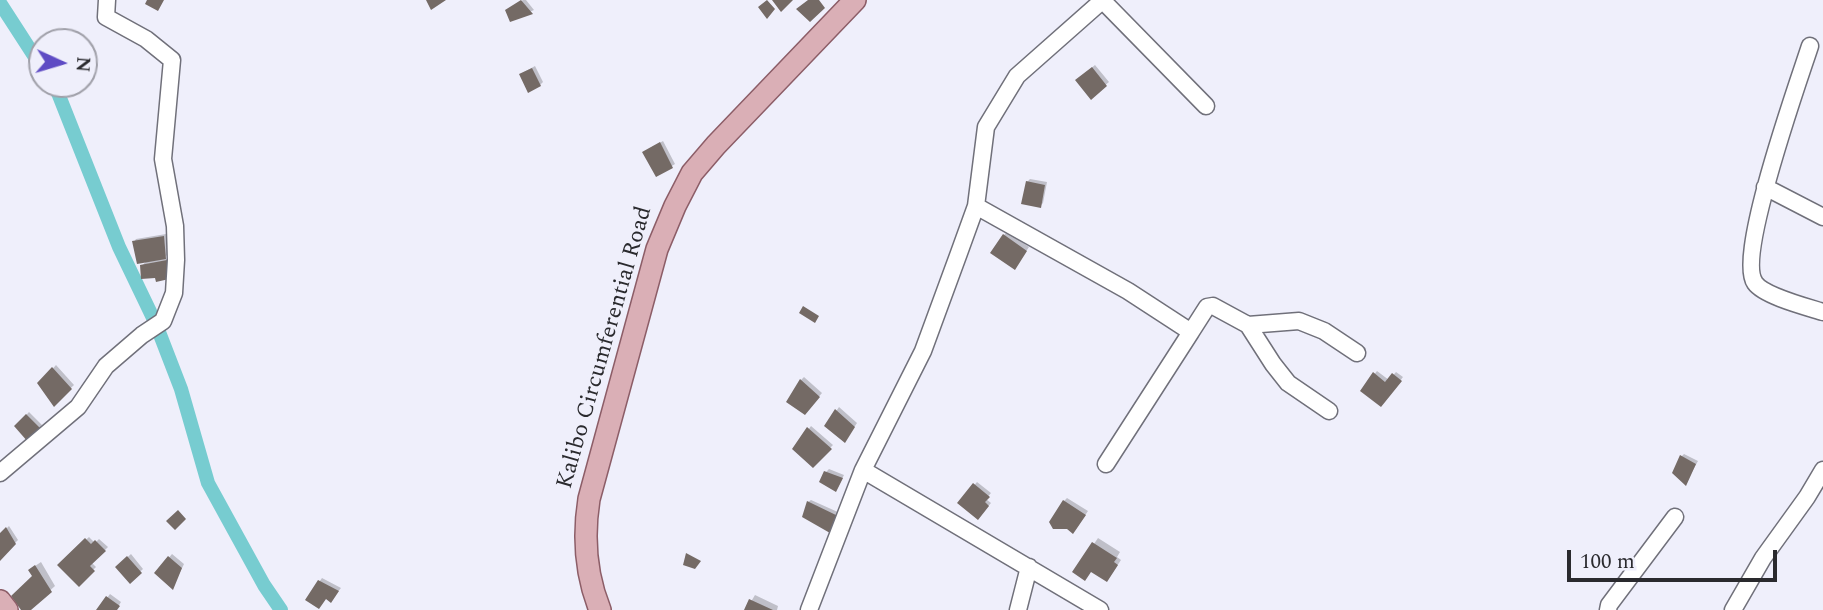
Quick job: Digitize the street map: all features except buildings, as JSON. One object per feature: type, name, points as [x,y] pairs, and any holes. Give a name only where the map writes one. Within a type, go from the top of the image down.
[{"type":"main road","name":"Kalibo Circumferential Road","points":[[600,610],[594,595],[585,549],[589,499],[653,262],[674,206],[692,173],[716,145],[855,0]]},
{"type":"main road","points":[[0,601],[7,610]]},
{"type":"street","points":[[0,473],[78,407],[106,366],[163,321],[174,293],[175,226],[163,159],[172,60],[146,39],[106,17],[107,0]]},
{"type":"street","points":[[809,610],[863,470],[923,351],[976,206],[986,127],[1017,76],[1103,0],[1206,106]]},
{"type":"street","points":[[1810,46],[1765,187],[1750,263],[1752,277],[1761,289],[1823,313]]},
{"type":"street","points":[[1765,187],[1823,217]]},
{"type":"street","points":[[976,206],[1128,291],[1191,332]]},
{"type":"street","points":[[1106,464],[1207,307],[1213,306],[1248,325],[1288,383],[1329,411]]},
{"type":"street","points":[[1248,325],[1298,321],[1324,331],[1357,353]]},
{"type":"street","points":[[863,470],[1100,610]]},
{"type":"street","points":[[1733,610],[1763,558],[1823,470]]},
{"type":"street","points":[[1608,610],[1675,517]]},
{"type":"street","points":[[1018,610],[1029,568]]},
{"type":"waterway","points":[[0,3],[28,46]]},
{"type":"waterway","points":[[60,98],[119,247],[155,322]]},
{"type":"waterway","points":[[159,332],[181,389],[208,483],[264,585],[281,610]]}]
